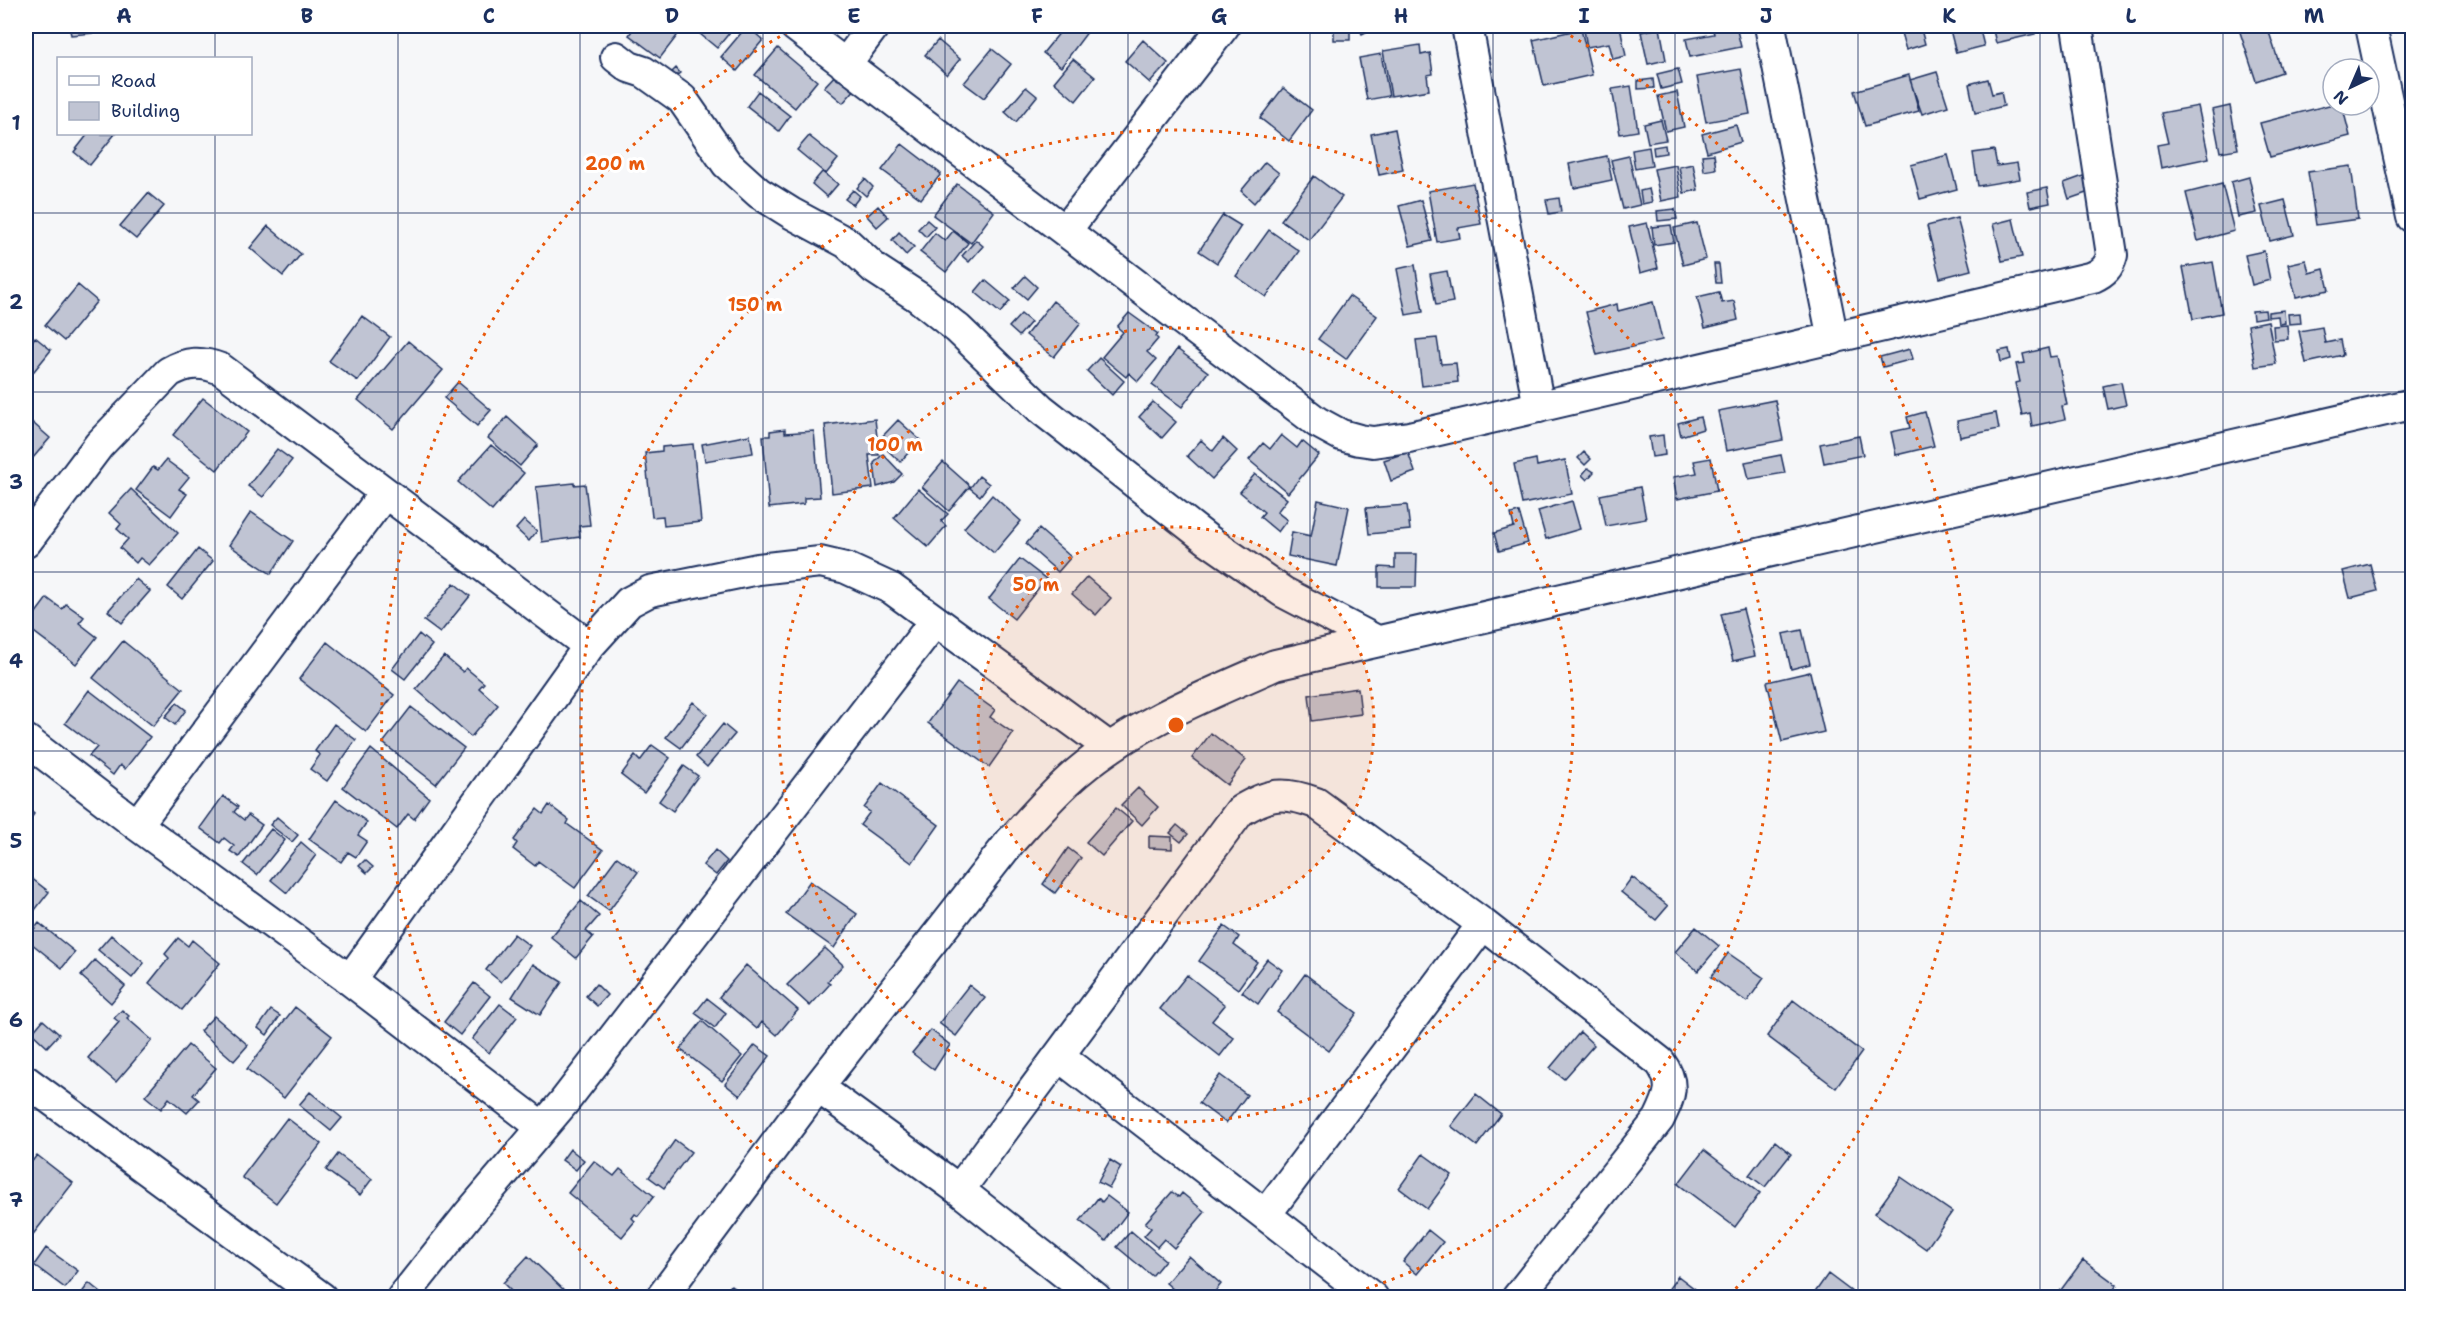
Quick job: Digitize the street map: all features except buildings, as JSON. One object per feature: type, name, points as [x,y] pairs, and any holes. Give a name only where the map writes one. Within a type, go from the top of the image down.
[{"type":"street","points":[[795,26],[1317,422],[1341,435],[1373,442],[1409,437],[1833,339],[2093,277],[2106,270],[2112,255],[2081,26]]},
{"type":"street","points":[[845,64],[874,26]]},
{"type":"street","points":[[1066,230],[1224,26]]},
{"type":"street","points":[[1467,26],[1539,407]]},
{"type":"street","points":[[1770,26],[1833,339]]},
{"type":"street","points":[[2371,26],[2412,217]]},
{"type":"street","points":[[616,57],[629,67],[644,72],[682,99],[727,164],[759,193],[847,243],[875,269],[918,297],[958,329],[1041,409],[1208,540],[1283,592],[1377,642]]},
{"type":"street","points":[[26,542],[99,445],[169,372],[182,365],[207,364],[221,369],[384,494],[589,646]]},
{"type":"street","points":[[661,1298],[818,1087],[1010,842],[1062,787],[1110,748],[1170,712],[1275,665],[2412,404]]},
{"type":"street","points":[[137,825],[384,494]]},
{"type":"street","points":[[350,980],[589,646],[629,602],[650,591],[758,568],[820,562],[846,568],[892,589],[1110,748]]},
{"type":"street","points":[[402,1298],[571,1093],[935,621]]},
{"type":"street","points":[[26,740],[137,825],[350,980],[542,1127]]},
{"type":"street","points":[[959,1190],[1240,811],[1256,801],[1277,794],[1296,796],[1316,803],[1483,924],[1660,1062],[1671,1081],[1666,1104],[1659,1119],[1517,1298]]},
{"type":"street","points":[[1266,1214],[1483,924]]},
{"type":"street","points":[[1059,1056],[1374,1298]]},
{"type":"street","points":[[26,1081],[322,1298]]},
{"type":"street","points":[[818,1087],[959,1190],[1096,1298]]}]
